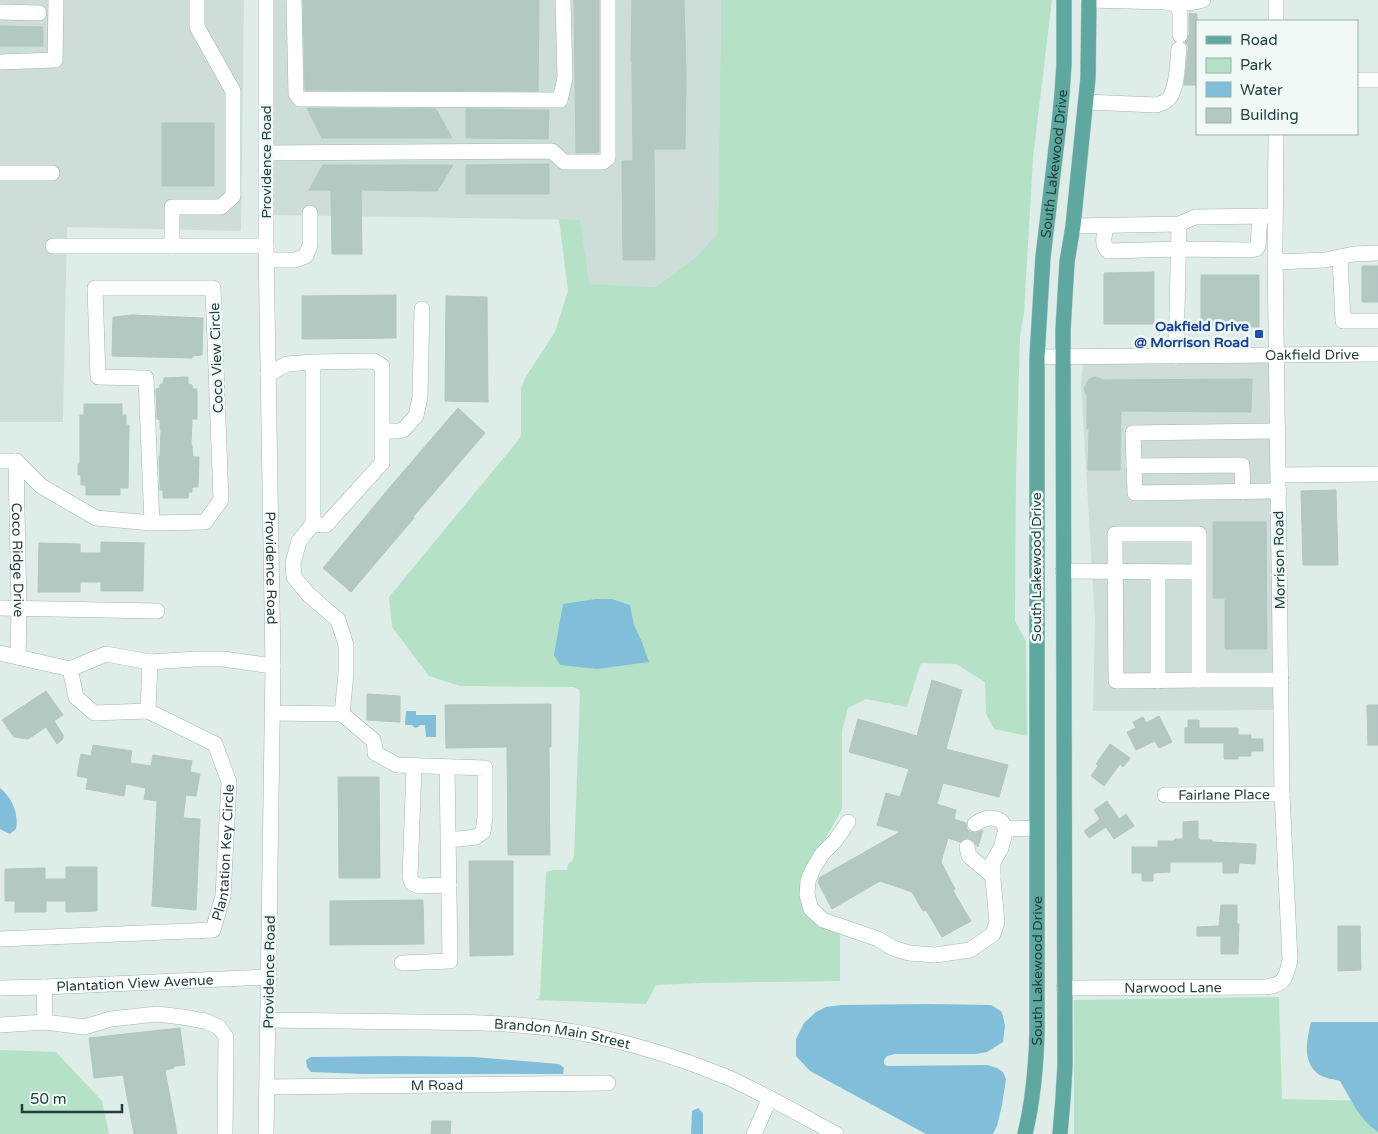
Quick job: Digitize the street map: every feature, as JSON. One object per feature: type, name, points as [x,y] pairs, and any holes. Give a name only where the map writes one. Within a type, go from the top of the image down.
[{"type":"main road","name":"South Lakewood Drive","points":[[1026,1134],[1036,1065],[1037,1041],[1036,357],[1043,257],[1064,64],[1064,0]]},
{"type":"main road","name":"South Lakewood Drive","points":[[1060,1134],[1065,1065],[1063,324],[1088,78],[1089,0]]},
{"type":"street","points":[[0,62],[55,60],[56,0]]},
{"type":"street","points":[[172,246],[172,206],[221,207],[233,196],[233,91],[197,28],[197,0]]},
{"type":"street","name":"Providence Road","points":[[266,0],[266,253],[273,666],[266,1134]]},
{"type":"street","points":[[294,0],[296,94],[300,99],[560,100],[565,78],[563,0]]},
{"type":"street","points":[[266,153],[552,152],[564,162],[603,162],[608,158],[608,0]]},
{"type":"street","points":[[1089,0],[1176,4],[1203,0]]},
{"type":"street","points":[[1276,0],[1276,20]]},
{"type":"street","points":[[1086,102],[1156,105],[1165,102],[1170,96],[1176,76],[1180,12],[1176,4]]},
{"type":"street","points":[[0,12],[38,13]]},
{"type":"street","points":[[1358,80],[1378,80]]},
{"type":"street","name":"Morrison Road","points":[[1276,135],[1275,216],[1282,794],[1290,960],[1285,979],[1280,984]]},
{"type":"street","points":[[0,173],[52,173]]},
{"type":"street","points":[[53,246],[172,246],[266,253],[295,260],[306,256],[310,245],[310,213]]},
{"type":"street","points":[[1108,226],[1104,240],[1104,247],[1108,251],[1256,249],[1258,246],[1260,216]]},
{"type":"street","points":[[1073,226],[1179,224],[1195,217],[1275,216]]},
{"type":"street","points":[[1176,356],[1179,224]]},
{"type":"street","points":[[1276,262],[1318,260],[1354,254],[1378,253]]},
{"type":"street","points":[[1340,257],[1343,320],[1378,320]]},
{"type":"street","name":"Coco View Circle","points":[[95,288],[214,288],[221,500],[205,522],[152,523],[146,378],[98,377],[95,288]]},
{"type":"street","points":[[382,431],[403,430],[416,416],[420,397],[422,309]]},
{"type":"street","name":"Oakfield Drive","points":[[1036,357],[1378,354]]},
{"type":"street","points":[[268,374],[287,364],[313,362],[374,361],[382,366],[382,463],[326,525],[313,524]]},
{"type":"street","points":[[313,362],[313,524],[299,541],[293,563],[294,577],[308,594],[338,620],[346,645],[346,673],[342,714]]},
{"type":"street","points":[[1278,431],[1133,433],[1135,493],[1279,491]]},
{"type":"street","points":[[0,462],[16,462],[42,486],[96,518],[152,523]]},
{"type":"street","name":"Coco Ridge Drive","points":[[16,462],[18,657]]},
{"type":"street","points":[[1134,466],[1242,465],[1243,492]]},
{"type":"street","points":[[1278,474],[1378,474]]},
{"type":"street","points":[[1198,680],[1199,534],[1115,534],[1116,681],[1281,680]]},
{"type":"street","points":[[1063,571],[1199,572]]},
{"type":"street","points":[[1158,572],[1158,681]]},
{"type":"street","points":[[0,608],[156,611]]},
{"type":"street","points":[[0,653],[70,669],[106,654],[150,662],[223,659],[273,666]]},
{"type":"street","points":[[70,669],[76,697],[94,713],[148,711],[150,662]]},
{"type":"street","name":"Plantation Key Circle","points":[[0,938],[213,930],[223,896],[229,782],[215,744],[148,711]]},
{"type":"street","points":[[272,714],[342,714],[373,740],[375,753],[397,765],[485,768],[485,817],[483,832],[476,837],[449,840]]},
{"type":"street","points":[[414,766],[410,876],[412,883],[419,886],[449,885]]},
{"type":"street","points":[[402,963],[450,961],[447,767]]},
{"type":"street","name":"Fairlane Place","points":[[1165,795],[1282,794]]},
{"type":"street","points":[[848,822],[835,841],[822,854],[810,875],[807,895],[810,909],[823,920],[878,939],[892,948],[909,953],[936,955],[970,950],[993,934],[997,922],[993,862],[1002,848],[1006,829],[1000,821],[990,818],[982,819],[975,824]]},
{"type":"street","points":[[1006,829],[1036,828]]},
{"type":"street","points":[[967,848],[969,856],[993,876]]},
{"type":"street","name":"Plantation View Avenue","points":[[0,988],[269,977]]},
{"type":"street","name":"Narwood Lane","points":[[1064,988],[1265,988],[1280,984]]},
{"type":"street","points":[[44,987],[45,1022]]},
{"type":"street","points":[[0,1026],[45,1022],[84,1027],[111,1019],[157,1014],[205,1021],[219,1027],[226,1037],[225,1134]]},
{"type":"street","name":"Brandon Main Street","points":[[268,1020],[489,1022],[542,1027],[595,1036],[641,1047],[685,1061],[728,1078],[770,1098],[836,1134]]},
{"type":"street","name":"M Road","points":[[266,1087],[608,1083]]},
{"type":"street","points":[[754,1134],[770,1098]]},
{"type":"shaded area","points":[[0,0],[244,0],[241,231],[67,227],[63,422],[0,422]]},
{"type":"shaded area","points":[[272,0],[721,0],[718,233],[695,258],[656,287],[606,285],[588,284],[579,220],[273,215]]},
{"type":"shaded area","points":[[1270,362],[1274,710],[1093,711],[1095,620],[1081,385],[1083,364]]},
{"type":"green space","points":[[721,0],[1052,0],[1033,158],[1024,314],[1020,336],[1016,475],[1015,621],[1026,641],[1027,736],[994,729],[986,714],[985,682],[956,664],[921,663],[907,707],[866,699],[848,708],[842,731],[842,809],[814,859],[809,911],[840,931],[840,981],[656,985],[646,1004],[535,1000],[539,998],[540,994],[546,872],[567,870],[568,864],[574,857],[579,690],[574,687],[460,686],[429,676],[392,627],[389,597],[520,438],[521,388],[525,378],[555,332],[568,291],[559,219],[580,220],[589,284],[656,287],[695,258],[718,233]],"holes":[[[596,599],[612,599],[630,605],[634,625],[649,662]]]},
{"type":"green space","points":[[1279,997],[1282,1099],[1378,1101],[1378,1134],[1074,1134],[1074,1000]]},
{"type":"green space","points":[[0,1050],[56,1052],[102,1101],[109,1134],[0,1134]]},
{"type":"water","points":[[596,599],[612,599],[630,605],[634,625],[649,662],[597,669],[560,665],[554,655],[563,604]]},
{"type":"water","points":[[406,711],[416,711],[416,715],[436,715],[436,737],[426,737],[425,725],[415,728],[412,725],[405,725]]},
{"type":"water","points":[[0,788],[14,806],[17,823],[16,829],[10,834],[0,829]]},
{"type":"water","points":[[841,1005],[991,1005],[1001,1011],[1003,1016],[1005,1026],[1003,1042],[987,1052],[976,1054],[895,1054],[887,1056],[884,1064],[887,1066],[987,1065],[997,1068],[1003,1072],[1006,1079],[1002,1105],[993,1134],[926,1134],[810,1071],[796,1056],[796,1039],[804,1023],[816,1012],[826,1007]]},
{"type":"water","points":[[1311,1022],[1378,1022],[1378,1132],[1361,1116],[1340,1081],[1322,1076],[1312,1068],[1307,1056]]},
{"type":"water","points":[[311,1057],[474,1057],[559,1064],[564,1068],[563,1074],[362,1074],[311,1072],[307,1067],[306,1060]]},
{"type":"water","points":[[698,1108],[703,1113],[703,1134],[691,1134],[692,1111]]},
{"type":"building","points":[[303,0],[539,0],[538,91],[305,90]]},
{"type":"building","points":[[574,0],[599,0],[599,152],[576,153]]},
{"type":"building","points":[[632,0],[684,0],[686,74],[685,149],[654,149],[655,260],[623,260],[622,161],[633,161]]},
{"type":"building","points":[[1189,13],[1197,14],[1196,85],[1184,85],[1188,50],[1185,42],[1189,35]]},
{"type":"building","points":[[0,26],[43,27],[43,46],[0,46]]},
{"type":"building","points":[[307,108],[436,109],[452,138],[322,138]]},
{"type":"building","points":[[466,109],[549,110],[548,139],[466,138]]},
{"type":"building","points":[[162,123],[214,123],[214,186],[162,186]]},
{"type":"building","points":[[549,164],[549,194],[466,194],[466,165]]},
{"type":"building","points":[[323,165],[453,165],[437,191],[361,190],[362,254],[332,254],[331,190],[309,190]]},
{"type":"building","points":[[1362,266],[1378,266],[1378,302],[1362,302]]},
{"type":"building","points":[[1154,272],[1154,324],[1104,324],[1104,273]]},
{"type":"building","points":[[1201,275],[1259,275],[1259,327],[1201,327]]},
{"type":"building","points":[[396,295],[396,338],[302,339],[302,296]]},
{"type":"building","points":[[446,296],[487,297],[488,402],[445,401]]},
{"type":"building","points":[[132,315],[203,318],[202,355],[192,356],[192,358],[112,356],[113,317]]},
{"type":"building","points":[[188,377],[188,384],[192,385],[193,389],[197,389],[197,419],[192,419],[191,445],[193,457],[199,457],[198,487],[192,487],[192,492],[189,492],[188,498],[163,498],[163,490],[160,490],[159,456],[161,430],[160,420],[157,419],[156,389],[160,388],[160,384],[163,384],[164,378]]},
{"type":"building","points":[[1095,377],[1104,380],[1252,379],[1251,412],[1121,411],[1120,470],[1088,470],[1089,428],[1087,429],[1087,396],[1084,388],[1089,379]]},
{"type":"building","points":[[84,404],[122,404],[122,415],[126,415],[126,425],[129,425],[128,488],[120,488],[120,495],[86,495],[86,485],[81,485],[81,475],[78,475],[78,464],[80,464],[80,415],[84,415]]},
{"type":"building","points":[[458,408],[485,433],[351,592],[323,568]]},
{"type":"building","points":[[1336,490],[1338,565],[1303,565],[1301,491]]},
{"type":"building","points":[[1213,522],[1266,522],[1267,649],[1225,649],[1225,598],[1213,598]]},
{"type":"building","points":[[101,542],[144,543],[143,591],[101,591],[101,582],[80,582],[80,592],[38,592],[39,543],[80,544],[80,553],[101,553]]},
{"type":"building","points":[[932,680],[962,690],[946,749],[1008,765],[999,797],[943,783],[937,804],[956,810],[954,819],[966,823],[967,829],[970,832],[976,833],[983,830],[978,847],[974,840],[969,838],[965,838],[960,842],[948,838],[941,862],[955,889],[953,891],[971,921],[942,937],[926,910],[923,911],[912,892],[880,881],[832,909],[818,882],[819,878],[900,832],[877,825],[886,793],[900,797],[909,769],[849,752],[858,719],[917,736]]},
{"type":"building","points":[[46,691],[63,715],[54,721],[63,735],[63,739],[57,744],[46,727],[28,739],[14,737],[2,720]]},
{"type":"building","points":[[367,694],[400,696],[400,722],[367,720]]},
{"type":"building","points":[[551,704],[551,747],[549,747],[550,855],[508,855],[507,747],[446,748],[445,705]]},
{"type":"building","points":[[1367,705],[1378,705],[1378,745],[1368,745]]},
{"type":"building","points":[[1159,716],[1172,742],[1159,748],[1155,741],[1136,750],[1127,732],[1136,728],[1133,722],[1143,717],[1146,723]]},
{"type":"building","points":[[1188,720],[1199,720],[1199,728],[1238,728],[1238,735],[1251,735],[1251,739],[1263,739],[1263,751],[1251,751],[1251,756],[1238,756],[1238,759],[1224,759],[1224,743],[1185,743],[1185,728],[1188,728]]},
{"type":"building","points":[[1110,744],[1130,758],[1123,767],[1120,764],[1104,786],[1091,776],[1098,766],[1096,764]]},
{"type":"building","points":[[93,745],[132,751],[130,763],[151,766],[153,755],[192,761],[190,772],[200,774],[196,796],[186,795],[183,818],[200,819],[196,910],[152,906],[157,801],[144,799],[146,788],[126,784],[124,796],[86,789],[88,778],[77,776],[81,754],[91,756]]},
{"type":"building","points":[[338,777],[379,777],[380,878],[339,878]]},
{"type":"building","points":[[1107,801],[1119,819],[1126,814],[1134,826],[1114,839],[1106,827],[1089,838],[1084,831],[1100,819],[1094,810]]},
{"type":"building","points":[[1198,821],[1199,840],[1256,844],[1255,864],[1239,863],[1238,873],[1223,873],[1223,862],[1170,862],[1170,872],[1153,873],[1153,881],[1142,881],[1142,873],[1132,873],[1132,847],[1158,847],[1158,841],[1183,839],[1183,822]]},
{"type":"building","points":[[469,861],[513,861],[513,955],[470,956]]},
{"type":"building","points":[[66,867],[97,867],[97,911],[66,912],[66,901],[46,901],[46,912],[15,912],[15,901],[5,901],[5,869],[45,868],[45,879],[66,879]]},
{"type":"building","points":[[423,900],[424,944],[330,945],[330,901]]},
{"type":"building","points":[[1221,905],[1237,905],[1237,924],[1239,924],[1238,954],[1221,954],[1221,936],[1197,936],[1197,927],[1219,926]]},
{"type":"building","points":[[1338,926],[1360,926],[1361,970],[1338,971]]},
{"type":"building","points":[[180,1028],[185,1065],[174,1066],[174,1068],[165,1070],[177,1134],[134,1134],[123,1075],[94,1078],[89,1038]]},
{"type":"building","points":[[432,1121],[451,1121],[450,1134],[431,1134]]},
{"type":"tunnel","points":[[967,847],[975,824]]},
{"type":"place","name":"Oakfield Drive @ Morrison Road","points":[[1259,334]]}]
